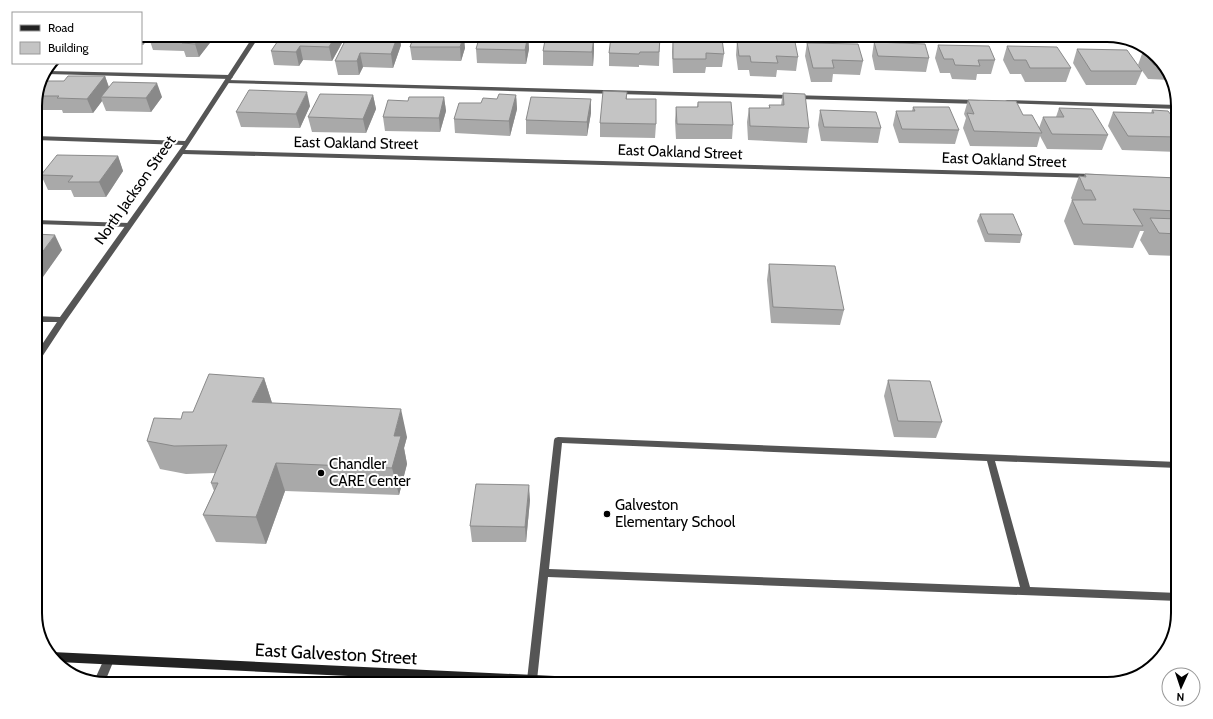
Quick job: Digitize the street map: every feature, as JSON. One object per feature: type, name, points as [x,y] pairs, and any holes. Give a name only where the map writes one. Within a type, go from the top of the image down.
[{"type":"street","name":"North Jackson Street","points":[[42,350],[181,152],[252,42]]},
{"type":"street","points":[[52,72],[228,80],[986,102]]},
{"type":"street","points":[[1002,102],[1171,107]]},
{"type":"street","points":[[42,138],[187,143]]},
{"type":"street","name":"East Oakland Street","points":[[181,152],[1099,176]]},
{"type":"street","points":[[42,222],[129,225]]},
{"type":"street","points":[[42,319],[62,320]]},
{"type":"street","points":[[532,677],[558,440],[1171,465]]},
{"type":"street","points":[[990,457],[1026,591]]},
{"type":"street","points":[[543,573],[1171,597]]},
{"type":"street","name":"East Galveston Street","points":[[60,657],[469,677]]},
{"type":"street","points":[[102,676],[109,660]]},
{"type":"building","points":[[183,42],[196,42],[195,44],[182,43]]},
{"type":"building","points":[[277,42],[332,42],[329,47],[300,46],[296,52],[271,51]]},
{"type":"building","points":[[344,42],[395,42],[391,54],[360,53],[357,61],[335,61]]},
{"type":"building","points":[[412,42],[462,42],[460,47],[410,47]]},
{"type":"building","points":[[478,42],[527,42],[525,50],[476,49]]},
{"type":"building","points":[[545,42],[593,42],[592,52],[543,51]]},
{"type":"building","points":[[610,42],[660,42],[659,52],[640,52],[639,54],[609,53]]},
{"type":"building","points":[[673,42],[722,42],[724,54],[706,53],[706,59],[673,59]]},
{"type":"building","points":[[737,42],[795,42],[798,57],[776,56],[778,63],[751,62],[750,56],[739,56]]},
{"type":"building","points":[[874,42],[925,44],[929,58],[878,56]]},
{"type":"building","points":[[807,43],[858,44],[863,61],[832,60],[834,68],[813,68]]},
{"type":"building","points":[[938,45],[989,46],[995,60],[978,60],[980,66],[955,65],[953,59],[944,59]]},
{"type":"building","points":[[1007,46],[1057,47],[1071,68],[1030,68],[1026,60],[1014,60]]},
{"type":"building","points":[[1077,49],[1127,50],[1142,71],[1091,71]]},
{"type":"building","points":[[68,76],[105,76],[87,99],[43,96],[47,81],[64,81]]},
{"type":"building","points":[[113,82],[157,83],[146,98],[101,97]]},
{"type":"building","points":[[249,90],[307,92],[296,114],[236,112]]},
{"type":"building","points":[[603,91],[627,92],[626,99],[656,99],[656,124],[600,123]]},
{"type":"building","points":[[783,93],[805,94],[809,128],[750,126],[749,108],[770,108],[769,105],[784,105]]},
{"type":"building","points":[[320,94],[373,95],[363,119],[308,117]]},
{"type":"building","points":[[499,94],[516,95],[509,121],[454,119],[459,103],[481,103],[483,98],[497,99]]},
{"type":"building","points":[[409,97],[444,97],[439,118],[383,117],[388,100],[408,101]]},
{"type":"building","points":[[531,97],[591,99],[587,122],[526,120]]},
{"type":"building","points":[[968,100],[1016,101],[1023,115],[1032,115],[1042,133],[974,131],[967,113],[974,114]]},
{"type":"building","points":[[698,102],[731,102],[733,125],[677,124],[676,107],[698,107]]},
{"type":"building","points":[[913,107],[949,107],[959,130],[902,129],[896,111],[915,111]]},
{"type":"building","points":[[1059,108],[1092,109],[1108,135],[1052,134],[1043,117],[1064,117]]},
{"type":"building","points":[[820,110],[876,112],[881,128],[824,127]]},
{"type":"building","points":[[1152,110],[1168,111],[1171,115],[1171,137],[1128,136],[1113,112],[1154,113]]},
{"type":"building","points":[[57,155],[118,156],[99,182],[68,182],[73,176],[42,175]]},
{"type":"building","points":[[1085,174],[1171,178],[1171,211],[1133,209],[1143,226],[1083,224],[1072,200],[1096,200],[1091,190],[1085,190],[1079,176],[1086,177]]},
{"type":"building","points":[[980,214],[1013,214],[1022,235],[988,234]]},
{"type":"building","points":[[1150,218],[1171,219],[1171,234],[1159,233]]},
{"type":"building","points":[[42,234],[55,235],[42,253]]},
{"type":"building","points":[[769,264],[835,266],[844,310],[773,307]]},
{"type":"building","points":[[209,374],[264,378],[252,402],[401,409],[394,436],[401,436],[392,468],[276,463],[256,517],[203,515],[218,483],[211,483],[227,445],[174,446],[147,441],[154,418],[181,419],[183,412],[193,412]]},
{"type":"building","points":[[888,380],[930,381],[942,422],[898,421]]},
{"type":"building","points":[[476,484],[529,485],[525,527],[470,526]]},
{"type":"place","name":"Chandler CARE Center","points":[[321,473]]},
{"type":"place","name":"Galveston Elementary School","points":[[607,514]]}]
